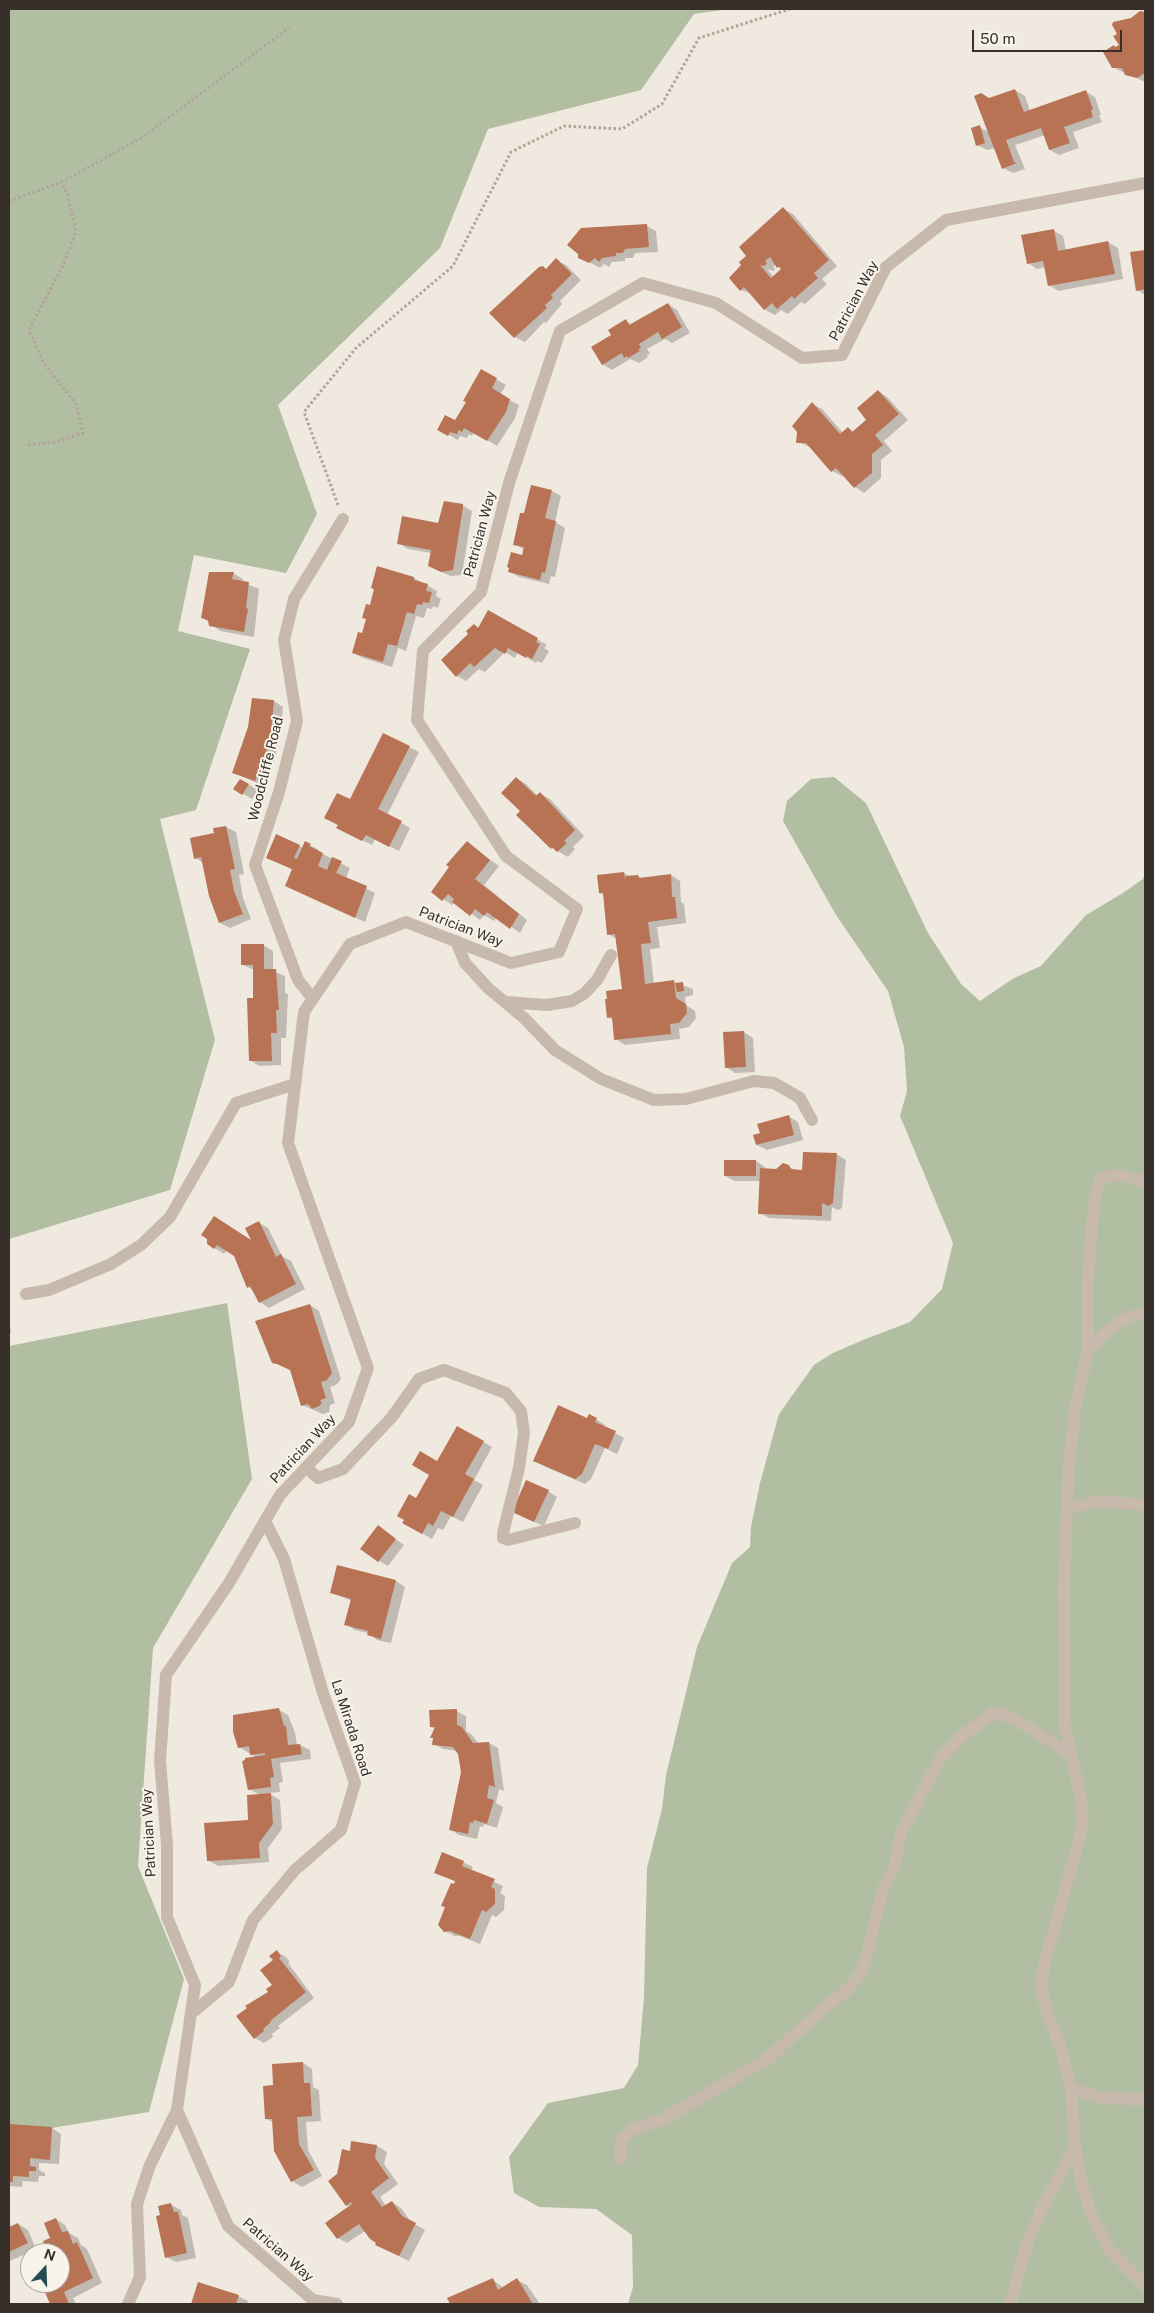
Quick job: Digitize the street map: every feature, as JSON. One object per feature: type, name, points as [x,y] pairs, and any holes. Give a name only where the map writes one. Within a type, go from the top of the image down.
[{"type":"street","name":"Patrician Way","points":[[337,2304],[313,2300],[228,2226],[177,2110],[195,1986],[167,1917],[168,1845],[160,1761],[166,1675],[228,1583],[280,1495],[348,1422],[368,1368],[288,1143],[304,1012],[350,944],[406,922],[511,963],[559,952],[578,909],[506,856],[417,720],[424,651],[480,592],[509,483],[560,330],[643,283],[716,303],[802,358],[842,356],[886,267],[946,220],[1145,183]]},
{"type":"street","name":"Woodcliffe Road","points":[[313,999],[298,980],[255,865],[278,792],[297,721],[284,640],[294,599],[343,519]]},
{"type":"street","points":[[456,941],[465,963],[555,1050],[601,1079],[654,1100],[686,1099],[754,1081],[774,1083],[800,1098],[812,1120]]},
{"type":"street","points":[[506,1002],[547,1005],[572,1001],[585,993],[597,980],[611,955]]},
{"type":"street","points":[[26,1294],[49,1290],[111,1264],[141,1245],[170,1217],[236,1103],[295,1084]]},
{"type":"street","points":[[1145,1182],[1120,1175],[1100,1178],[1095,1196],[1087,1293],[1088,1350],[1074,1423],[1069,1462],[1063,1697],[1065,1727],[1081,1799],[1083,1826],[1044,1965],[1041,1987],[1046,2012],[1061,2048],[1071,2089],[1075,2146],[1082,2186],[1093,2218],[1110,2250],[1145,2286]]},
{"type":"street","points":[[1088,1350],[1108,1330],[1129,1316],[1145,1314]]},
{"type":"street","points":[[306,1467],[318,1478],[343,1469],[392,1417],[419,1379],[444,1370],[506,1393],[521,1411],[524,1433],[519,1468],[502,1533],[503,1538],[508,1540],[575,1523]]},
{"type":"street","points":[[1068,1508],[1100,1501],[1145,1505]]},
{"type":"street","name":"La Mirada Road","points":[[191,2014],[229,1982],[253,1920],[295,1870],[342,1830],[355,1783],[323,1693],[284,1559],[265,1521]]},
{"type":"street","points":[[621,2159],[621,2141],[633,2129],[664,2118],[769,2058],[821,2010],[846,1991],[860,1974],[866,1959],[884,1886],[894,1868],[901,1832],[939,1760],[963,1735],[993,1713],[1012,1717],[1070,1754]]},
{"type":"street","points":[[1071,2089],[1098,2096],[1145,2100]]},
{"type":"street","points":[[128,2304],[140,2276],[137,2204],[150,2165],[177,2110]]},
{"type":"street","points":[[1010,2304],[1028,2241],[1043,2206],[1075,2146]]},
{"type":"path","points":[[343,519],[304,412],[356,348],[453,266],[511,152],[564,126],[622,129],[662,104],[699,38],[790,9]]},
{"type":"path","points":[[9,202],[62,182],[141,138],[289,28]]},
{"type":"path","points":[[28,446],[55,442],[83,433],[76,404],[44,364],[29,330],[63,265],[76,232],[68,196],[62,182]]},
{"type":"green space","points":[[9,9],[730,9],[694,14],[641,90],[488,129],[440,248],[278,405],[317,514],[286,573],[194,555],[178,631],[250,649],[196,810],[160,819],[215,1040],[170,1190],[9,1239]]},
{"type":"green space","points":[[834,777],[866,803],[928,933],[961,984],[980,1001],[1014,978],[1041,966],[1086,915],[1123,893],[1143,879],[1145,874],[1145,2304],[628,2304],[633,2287],[632,2235],[596,2209],[539,2207],[514,2193],[509,2157],[548,2103],[624,2088],[638,2065],[644,1998],[647,1868],[662,1809],[666,1775],[697,1647],[732,1563],[750,1547],[751,1527],[760,1483],[779,1414],[814,1365],[833,1353],[910,1322],[942,1289],[953,1243],[900,1116],[907,1091],[904,1047],[888,991],[836,915],[783,821],[787,801],[811,779]]},
{"type":"green space","points":[[227,1303],[252,1479],[153,1648],[138,1866],[184,1979],[149,2112],[9,2135],[9,1346]]},
{"type":"building","points":[[1140,11],[1145,12],[1145,73],[1137,78],[1125,75],[1122,68],[1112,68],[1103,52],[1114,45],[1115,47],[1119,45],[1113,36],[1117,34],[1112,25],[1113,22],[1131,18]]},
{"type":"building","points":[[1015,89],[1024,112],[1086,90],[1093,109],[1091,110],[1093,117],[1064,127],[1070,143],[1049,150],[1041,128],[1006,140],[1014,162],[1017,163],[1002,169],[974,96],[981,93],[989,98]]},
{"type":"building","points":[[980,125],[985,143],[976,146],[971,128]]},
{"type":"building","points":[[783,207],[829,260],[814,273],[818,278],[794,299],[792,296],[777,309],[772,303],[764,310],[744,287],[740,291],[729,278],[741,265],[739,262],[746,256],[739,247]],"holes":[[[770,257],[777,268],[781,269],[771,278],[760,265],[764,266],[767,263],[765,261]]]},
{"type":"building","points":[[647,224],[649,247],[625,249],[623,253],[616,253],[616,256],[602,258],[599,262],[595,258],[589,263],[578,258],[578,254],[567,245],[581,228]]},
{"type":"building","points":[[1054,229],[1058,251],[1108,241],[1115,274],[1048,286],[1043,261],[1027,264],[1021,235]]},
{"type":"building","points":[[1145,250],[1145,289],[1136,291],[1130,252]]},
{"type":"building","points":[[556,258],[572,274],[551,295],[553,298],[545,305],[547,308],[514,338],[489,313],[539,267],[543,266],[546,269]]},
{"type":"building","points":[[668,303],[682,327],[662,339],[658,332],[639,344],[641,348],[638,350],[640,351],[628,358],[627,356],[624,358],[622,353],[602,365],[591,347],[611,335],[608,330],[626,319],[629,325]]},
{"type":"building","points":[[481,369],[497,378],[492,388],[510,399],[506,412],[487,441],[464,428],[462,432],[459,430],[457,434],[450,432],[448,436],[437,430],[445,415],[455,420],[466,402],[463,401]]},
{"type":"building","points":[[878,390],[899,414],[875,435],[883,445],[872,454],[872,473],[854,488],[836,468],[831,472],[806,443],[796,443],[797,432],[792,426],[812,402],[840,434],[848,427],[852,432],[866,420],[857,408]]},
{"type":"building","points":[[531,485],[552,490],[545,518],[556,521],[545,573],[542,572],[540,580],[508,572],[509,568],[507,567],[511,552],[522,555],[524,547],[513,545],[520,513],[524,513]]},
{"type":"building","points":[[444,501],[463,504],[463,507],[453,570],[441,572],[428,566],[431,550],[397,544],[402,516],[438,523]]},
{"type":"building","points":[[377,566],[414,577],[414,580],[428,584],[426,591],[432,592],[429,603],[417,604],[414,614],[407,612],[397,646],[388,644],[383,662],[352,653],[358,632],[362,633],[366,619],[362,618],[366,604],[370,605],[374,589],[371,588]]},
{"type":"building","points":[[209,572],[234,572],[232,579],[249,582],[246,608],[248,609],[244,632],[209,626],[208,620],[201,618]]},
{"type":"building","points":[[488,610],[538,638],[536,642],[540,644],[532,659],[527,656],[526,658],[508,648],[505,654],[495,648],[474,667],[470,663],[456,677],[441,660],[468,634],[466,631],[474,624],[478,628]]},
{"type":"building","points":[[252,698],[274,700],[271,731],[265,756],[255,781],[232,773],[248,727]]},
{"type":"building","points":[[383,733],[410,746],[378,809],[402,821],[389,847],[366,835],[362,841],[336,828],[338,825],[324,818],[337,793],[350,799]]},
{"type":"building","points":[[516,777],[536,796],[540,792],[575,830],[564,841],[567,843],[557,852],[552,847],[551,849],[516,815],[520,811],[501,793]]},
{"type":"building","points":[[240,779],[249,784],[242,795],[233,789]]},
{"type":"building","points":[[226,826],[235,869],[230,870],[234,891],[243,914],[219,923],[209,896],[201,857],[194,859],[190,838],[214,833],[213,828]]},
{"type":"building","points":[[276,834],[300,845],[294,858],[297,859],[305,841],[311,844],[309,846],[323,853],[318,866],[327,870],[332,857],[342,861],[336,873],[367,886],[355,918],[285,886],[292,869],[266,858]]},
{"type":"building","points":[[467,841],[490,860],[475,879],[519,914],[510,929],[487,912],[484,916],[475,909],[470,916],[452,902],[454,899],[448,894],[442,901],[431,892],[449,867],[446,865]]},
{"type":"building","points":[[624,872],[625,879],[626,876],[638,875],[639,878],[671,874],[672,897],[675,897],[677,918],[648,922],[651,943],[641,944],[645,984],[674,980],[676,998],[686,1004],[687,1013],[679,1023],[670,1024],[671,1034],[614,1040],[612,1017],[607,1018],[606,991],[622,989],[615,934],[607,935],[603,893],[599,893],[597,875]]},
{"type":"building","points":[[241,944],[264,944],[264,969],[276,969],[279,1010],[276,1010],[277,1033],[271,1033],[272,1061],[249,1061],[247,998],[253,998],[253,965],[241,965]]},
{"type":"building","points":[[683,982],[684,991],[677,992],[675,983]]},
{"type":"building","points":[[744,1031],[746,1067],[725,1068],[723,1032]]},
{"type":"building","points":[[789,1115],[794,1135],[756,1145],[753,1135],[760,1133],[757,1124]]},
{"type":"building","points":[[803,1152],[837,1153],[833,1203],[828,1206],[822,1203],[822,1216],[758,1214],[760,1168],[776,1169],[783,1163],[789,1165],[791,1169],[802,1170]]},
{"type":"building","points":[[724,1160],[756,1160],[756,1176],[724,1176]]},
{"type":"building","points":[[214,1216],[251,1240],[245,1228],[259,1221],[276,1257],[281,1254],[296,1284],[259,1303],[250,1286],[247,1288],[234,1256],[217,1245],[214,1249],[207,1244],[207,1239],[201,1235]]},
{"type":"building","points":[[310,1304],[332,1373],[327,1380],[321,1382],[326,1398],[320,1400],[322,1403],[312,1409],[308,1404],[301,1406],[290,1370],[272,1363],[255,1321]]},
{"type":"building","points":[[558,1405],[587,1418],[589,1414],[597,1418],[595,1422],[616,1431],[608,1449],[595,1444],[582,1474],[575,1479],[533,1461]]},
{"type":"building","points":[[457,1426],[484,1441],[465,1474],[474,1479],[453,1517],[441,1511],[433,1526],[428,1523],[422,1534],[402,1523],[404,1520],[397,1516],[409,1494],[416,1498],[429,1475],[412,1465],[420,1451],[437,1461]]},
{"type":"building","points":[[526,1480],[549,1490],[534,1522],[512,1512]]},
{"type":"building","points":[[378,1525],[396,1539],[378,1562],[360,1549]]},
{"type":"building","points":[[337,1565],[396,1580],[381,1639],[367,1635],[368,1631],[344,1625],[351,1599],[330,1593]]},
{"type":"building","points":[[279,1708],[284,1726],[286,1726],[288,1745],[300,1744],[302,1754],[271,1759],[274,1777],[270,1778],[271,1787],[248,1790],[242,1761],[245,1758],[265,1755],[265,1753],[250,1755],[249,1746],[238,1748],[233,1732],[233,1715]]},
{"type":"building","points":[[457,1709],[457,1725],[462,1727],[473,1743],[489,1742],[495,1787],[489,1785],[487,1798],[494,1800],[487,1824],[474,1820],[473,1823],[470,1822],[468,1834],[449,1830],[461,1772],[458,1754],[453,1747],[432,1745],[433,1738],[430,1738],[435,1727],[430,1727],[429,1710]]},
{"type":"building","points":[[271,1793],[273,1824],[259,1843],[260,1858],[207,1861],[204,1823],[248,1820],[247,1795]]},
{"type":"building","points":[[442,1852],[464,1861],[462,1866],[495,1879],[491,1887],[495,1889],[495,1904],[486,1912],[482,1910],[470,1939],[450,1931],[444,1932],[438,1925],[445,1907],[441,1906],[451,1883],[454,1884],[455,1881],[434,1873]]},
{"type":"building","points":[[277,1950],[281,1956],[279,1958],[306,1992],[270,2021],[263,2029],[264,2031],[254,2039],[236,2016],[247,2008],[245,2006],[268,1992],[266,1989],[272,1985],[260,1970],[273,1960],[269,1956]]},
{"type":"building","points":[[303,2062],[304,2083],[310,2083],[312,2116],[297,2117],[299,2144],[314,2170],[291,2182],[274,2151],[272,2119],[265,2119],[263,2086],[273,2085],[272,2064]]},
{"type":"building","points":[[9,2124],[52,2127],[50,2160],[30,2158],[30,2166],[36,2167],[36,2171],[29,2171],[29,2177],[13,2176],[13,2182],[9,2182]]},
{"type":"building","points":[[351,2141],[377,2145],[375,2158],[389,2178],[371,2192],[382,2207],[392,2201],[402,2216],[416,2223],[399,2256],[375,2245],[376,2243],[370,2239],[359,2224],[337,2239],[325,2223],[352,2204],[351,2202],[346,2206],[328,2181],[337,2174],[342,2149],[350,2151]]},
{"type":"building","points":[[171,2203],[174,2212],[178,2212],[187,2253],[165,2258],[156,2216],[160,2215],[158,2206]]},
{"type":"building","points":[[56,2218],[62,2232],[68,2231],[73,2244],[77,2242],[93,2278],[70,2289],[70,2243],[44,2243],[43,2241],[50,2238],[44,2223]]},
{"type":"building","points":[[18,2223],[28,2243],[20,2243],[20,2247],[9,2252],[9,2227]]},
{"type":"building","points":[[493,2278],[498,2290],[517,2278],[533,2304],[450,2304],[447,2298]]},
{"type":"building","points":[[198,2282],[239,2295],[236,2304],[191,2304]]},
{"type":"building","points":[[45,2293],[64,2293],[69,2304],[50,2304]]}]
